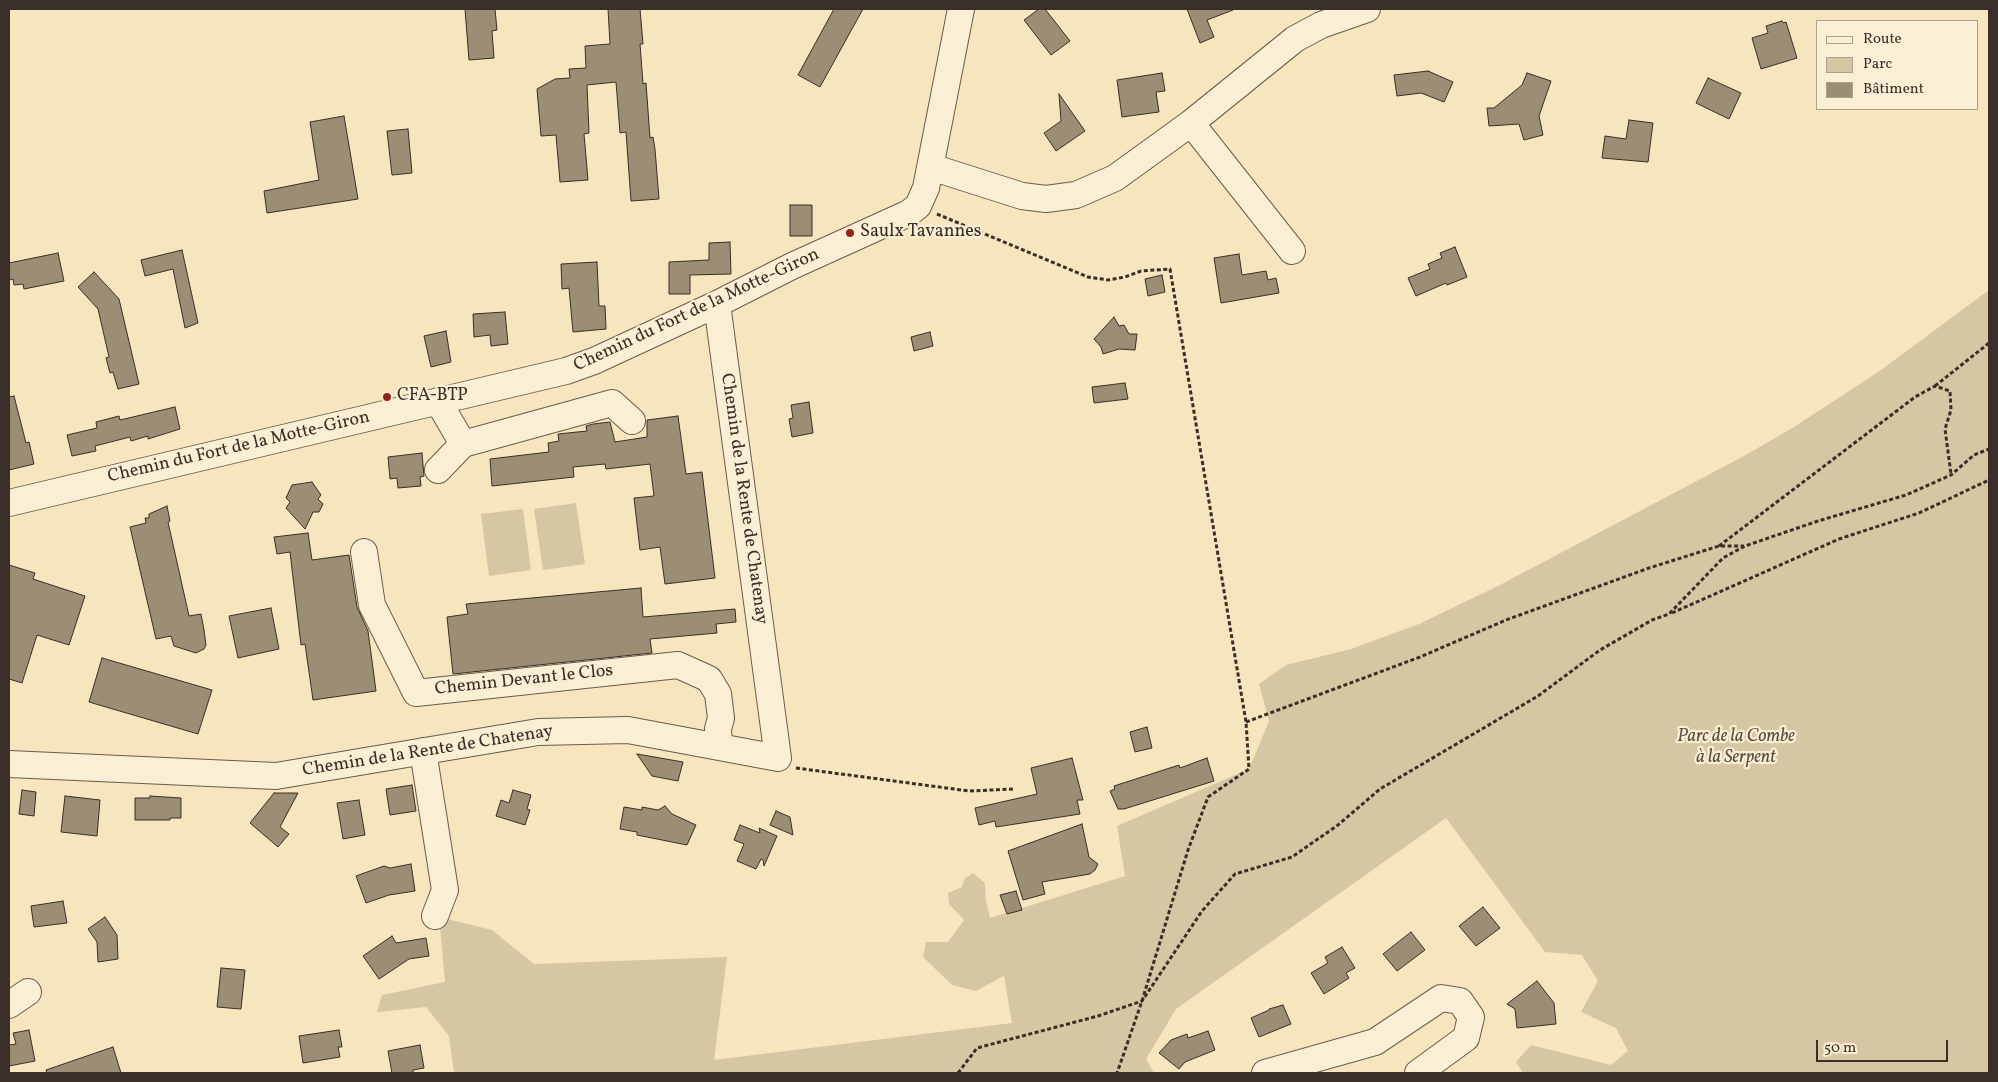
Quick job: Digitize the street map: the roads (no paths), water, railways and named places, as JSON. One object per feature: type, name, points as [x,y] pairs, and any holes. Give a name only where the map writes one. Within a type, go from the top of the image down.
[{"type":"street","points":[[961,9],[931,167],[1022,196],[1046,199],[1076,195],[1115,178],[1191,122],[1295,39],[1321,25],[1367,9]]},
{"type":"street","points":[[1191,122],[1292,251]]},
{"type":"street","name":"Chemin du Fort de la Motte-Giron","points":[[9,503],[566,371],[594,361],[717,304],[792,266],[909,213],[918,206],[926,188],[931,167]]},
{"type":"street","name":"Chemin de la Rente de Chatenay","points":[[9,764],[276,776],[538,732],[608,730],[628,730],[778,758],[717,304]]},
{"type":"street","points":[[438,401],[463,444]]},
{"type":"street","points":[[438,470],[463,444],[612,404],[632,420]]},
{"type":"street","name":"Chemin Devant le Clos","points":[[364,552],[372,605],[416,693],[678,665],[710,679],[718,694],[721,718],[718,729],[719,747]]},
{"type":"street","points":[[423,751],[445,890],[435,916]]},
{"type":"street","points":[[1265,1073],[1375,1042],[1441,998],[1460,1001],[1472,1017],[1466,1038],[1418,1073]]},
{"type":"place","name":"Saulx Tavannes","points":[[850,233]]},
{"type":"place","name":"CFA-BTP","points":[[387,397]]},
{"type":"park label","name":"Parc de la Combe à la Serpent","points":[[1736,748]]}]
